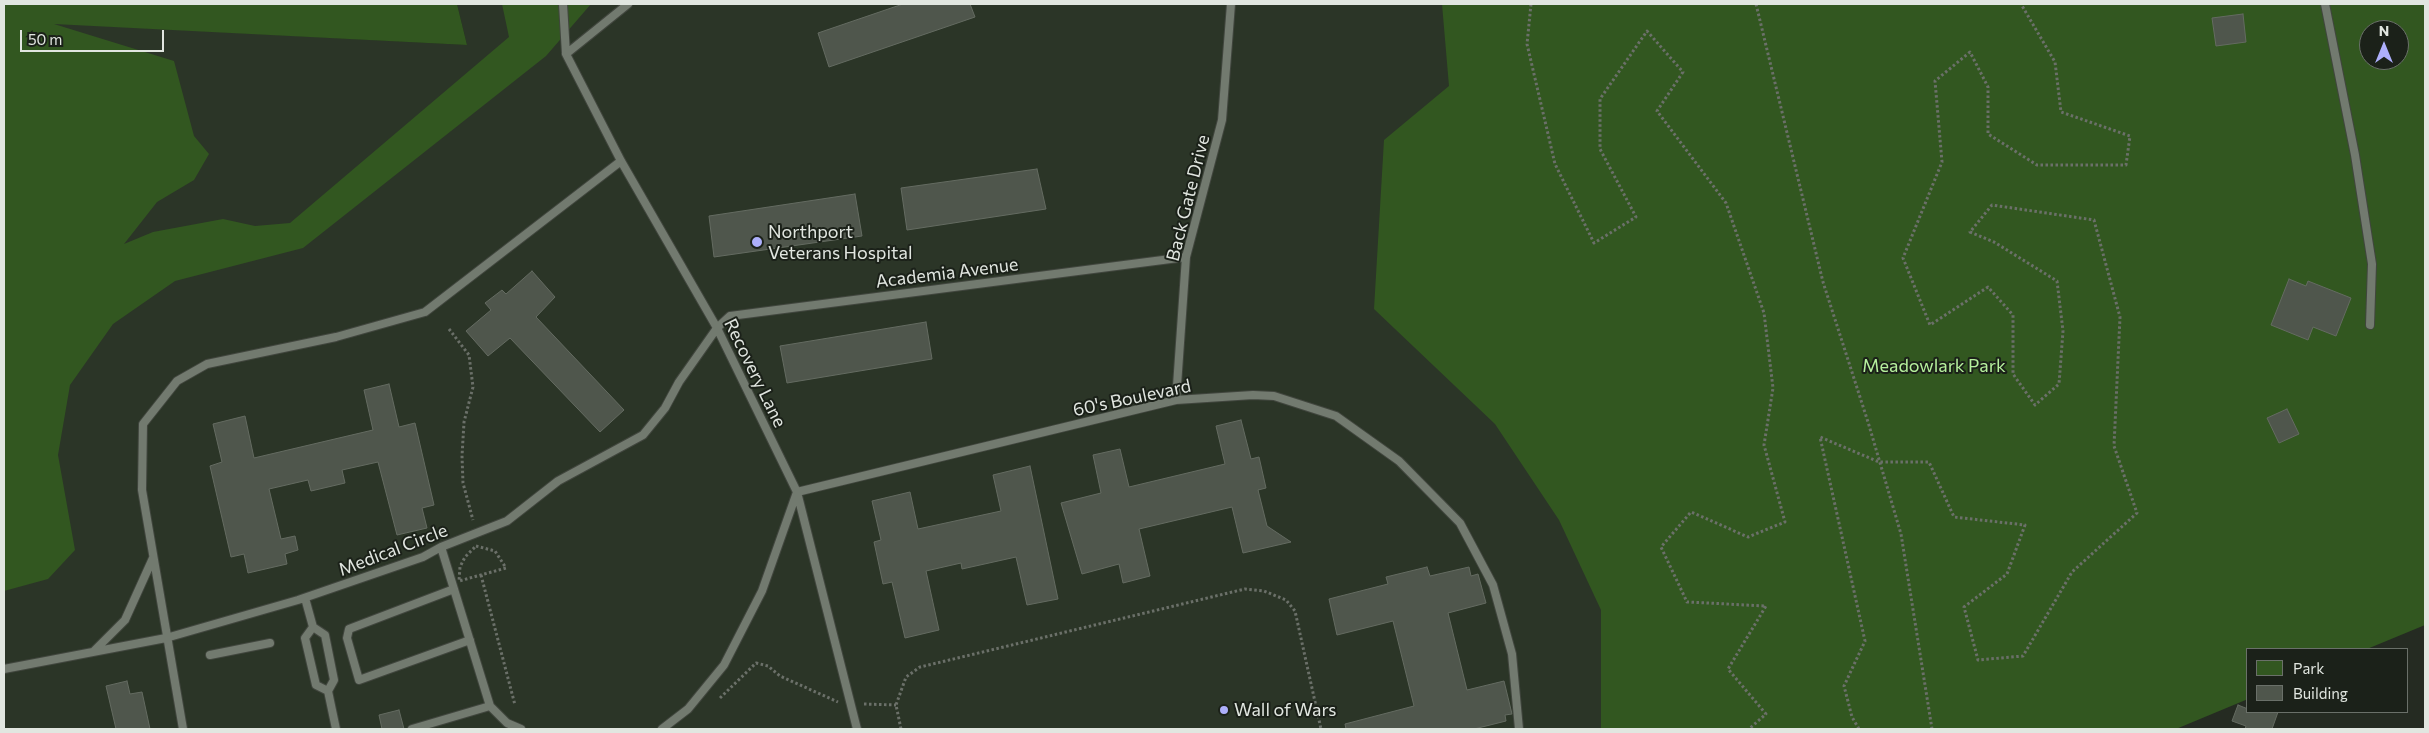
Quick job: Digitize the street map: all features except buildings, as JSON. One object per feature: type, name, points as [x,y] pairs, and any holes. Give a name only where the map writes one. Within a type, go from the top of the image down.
[{"type":"lane","points":[[562,4],[566,54]]},
{"type":"lane","points":[[566,54],[628,4]]},
{"type":"lane","name":"Back Gate Drive","points":[[1176,400],[1186,257],[1222,120],[1231,4]]},
{"type":"lane","points":[[2325,4],[2355,155],[2372,264],[2370,326]]},
{"type":"lane","name":"Recovery Lane","points":[[566,54],[621,161],[717,328],[798,492],[857,729]]},
{"type":"lane","points":[[183,729],[142,490],[143,424],[177,381],[207,364],[336,337],[425,312],[621,161]]},
{"type":"lane","name":"Academia Avenue","points":[[717,328],[730,316],[1186,257]]},
{"type":"lane","name":"Medical Circle","points":[[4,669],[166,638],[306,598],[423,557],[441,547],[507,521],[558,481],[643,435],[665,408],[679,382],[717,328]]},
{"type":"lane","name":"60's Boulevard","points":[[798,492],[1176,400],[1253,395],[1274,396],[1336,416],[1399,460],[1460,523],[1494,586],[1512,654],[1519,729]]},
{"type":"lane","points":[[662,729],[688,709],[724,665],[762,591],[798,492]]},
{"type":"lane","points":[[441,547],[490,706],[507,723],[521,729]]},
{"type":"lane","points":[[94,651],[125,620],[153,558]]},
{"type":"lane","points":[[454,589],[349,629],[347,638],[359,680],[470,640]]},
{"type":"lane","points":[[306,598],[313,627],[325,635],[334,680],[328,691],[336,729]]},
{"type":"lane","points":[[313,627],[306,638],[316,685],[328,691]]},
{"type":"lane","points":[[210,655],[270,643]]},
{"type":"lane","points":[[412,729],[490,706]]},
{"type":"path","points":[[1530,4],[1527,44],[1555,164],[1594,243],[1636,217],[1600,148],[1600,99],[1647,31],[1683,72],[1657,111],[1726,204],[1764,313],[1773,388],[1764,445],[1785,522],[1748,537],[1691,512],[1661,547],[1687,602],[1766,606],[1728,669],[1766,714],[1749,729]]},
{"type":"path","points":[[1756,4],[1823,282],[1901,534],[1932,729]]},
{"type":"path","points":[[1859,729],[1852,717],[1844,686],[1866,641],[1820,437],[1879,462],[1928,462],[1954,517],[2025,525],[2007,574],[1964,607],[1978,660],[2023,656],[2072,572],[2137,513],[2114,446],[2120,317],[2094,220],[1992,205],[1970,232],[1994,242],[2057,281],[2062,331],[2059,384],[2035,405],[2013,374],[2013,315],[1988,288],[1930,324],[1903,258],[1942,162],[1935,81],[1970,52],[1988,87],[1988,134],[2037,166],[2126,166],[2130,136],[2061,112],[2055,62],[2021,4]]},
{"type":"path","points":[[449,329],[469,355],[473,387],[464,422],[462,456],[463,483],[473,520]]},
{"type":"path","points":[[476,546],[495,551],[506,568],[481,575],[459,581],[460,567],[465,557],[476,546]]},
{"type":"path","points":[[481,575],[515,705]]},
{"type":"path","points":[[902,729],[896,705],[906,677],[920,667],[1245,589],[1264,590],[1286,600],[1295,611],[1321,729]]},
{"type":"path","points":[[720,698],[756,663],[768,666],[780,676],[836,702],[896,705]]},
{"type":"shaded area","name":"Northport Veterans Hospital","points":[[457,4],[1442,4],[1555,396],[1628,729],[4,729],[4,88],[51,23],[467,45]]},
{"type":"green space","points":[[4,4],[457,4],[467,45],[54,24],[174,61],[194,136],[209,154],[194,180],[157,202],[124,244],[153,232],[223,219],[255,226],[290,223],[509,37],[502,4],[591,4],[546,56],[303,248],[175,281],[113,324],[70,385],[58,455],[75,550],[48,579],[4,591]]},
{"type":"green space","name":"Meadowlark Park","points":[[1442,4],[2425,4],[2425,625],[2369,648],[2246,648],[2246,700],[2176,729],[1601,729],[1601,610],[1559,520],[1495,424],[1374,309],[1384,140],[1449,86]]},
{"type":"place","name":"Northport Veterans Hospital","points":[[757,242]]},
{"type":"place","name":"Wall of Wars","points":[[1224,710]]}]
